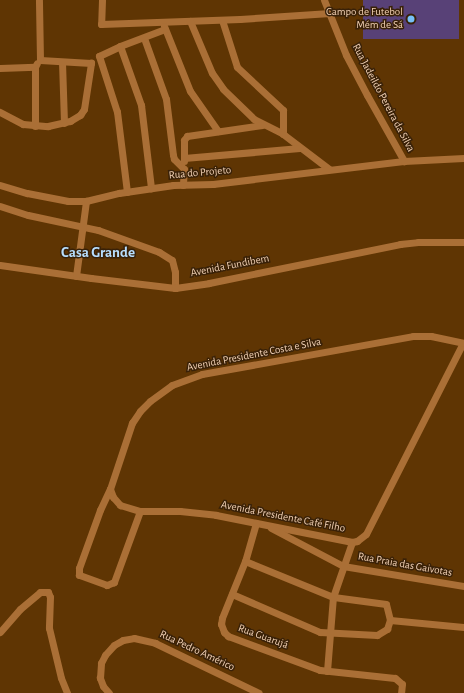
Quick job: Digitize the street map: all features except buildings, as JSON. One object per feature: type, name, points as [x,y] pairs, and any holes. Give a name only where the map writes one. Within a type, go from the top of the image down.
[{"type":"street","points":[[36,126],[35,67],[39,59],[39,0]]},
{"type":"street","points":[[102,0],[101,24],[164,25],[190,21],[330,13]]},
{"type":"street","name":"Rua Jadeildo Pereira da Silva","points":[[324,0],[336,32],[363,88],[404,161]]},
{"type":"street","points":[[222,20],[237,67],[283,110],[283,134]]},
{"type":"street","points":[[190,21],[216,79],[246,112],[262,125],[283,134],[329,169]]},
{"type":"street","points":[[127,192],[117,112],[99,56],[120,46],[144,38],[164,25]]},
{"type":"street","points":[[164,25],[190,91],[218,131]]},
{"type":"street","points":[[144,38],[166,99],[174,159],[184,169]]},
{"type":"street","points":[[120,46],[141,105],[151,188]]},
{"type":"street","points":[[0,112],[23,124],[48,126],[64,123],[75,118],[84,109],[91,63],[62,62],[39,59]]},
{"type":"street","points":[[62,62],[64,123]]},
{"type":"street","points":[[0,68],[35,67]]},
{"type":"street","points":[[183,184],[186,137],[262,125]]},
{"type":"street","points":[[184,158],[300,148]]},
{"type":"street","name":"Rua do Projeto","points":[[0,185],[33,195],[68,201],[86,201],[127,192],[183,184],[213,184],[404,161],[464,158]]},
{"type":"street","points":[[76,276],[84,226],[86,201]]},
{"type":"street","points":[[0,206],[28,215],[84,226],[166,255],[172,260],[175,272],[175,288]]},
{"type":"street","name":"Avenida Fundibem","points":[[0,264],[76,276],[175,288],[209,283],[400,244],[464,242]]},
{"type":"street","name":"Avenida Presidente Costa e Silva","points":[[140,511],[114,582],[107,584],[81,577],[78,573],[78,568],[100,510],[110,489],[132,423],[140,411],[160,393],[184,379],[202,374],[412,336],[432,336],[464,343]]},
{"type":"street","name":"Avenida Presidente Café Filho","points":[[110,489],[112,497],[120,505],[140,511],[180,511],[209,514],[352,542],[362,539],[366,534],[464,343]]},
{"type":"street","name":"Rua Guarujá","points":[[256,523],[245,560],[221,624],[222,629],[228,636],[328,671],[395,678],[400,680],[402,691]]},
{"type":"street","name":"Rua Praia das Gaivotas","points":[[265,525],[343,566],[464,586]]},
{"type":"street","points":[[328,671],[333,597],[352,542]]},
{"type":"street","points":[[232,594],[312,629],[330,634],[380,634],[387,629],[390,620],[386,604],[333,597],[245,560]]},
{"type":"street","points":[[0,632],[20,609],[40,592],[48,592],[50,597],[50,628],[60,678],[67,693]]},
{"type":"street","points":[[390,620],[464,627]]},
{"type":"street","name":"Rua Pedro Américo","points":[[109,693],[103,686],[100,678],[101,663],[105,655],[114,646],[123,640],[134,638],[146,640],[259,693]]},
{"type":"shaded area","name":"Campo de Futebol Mém de Sá","points":[[363,0],[459,0],[459,39],[363,39]]},
{"type":"place","name":"Campo de Futebol Mém de Sá","points":[[411,19]]},
{"type":"district","name":"Casa Grande","points":[[98,253]]}]
